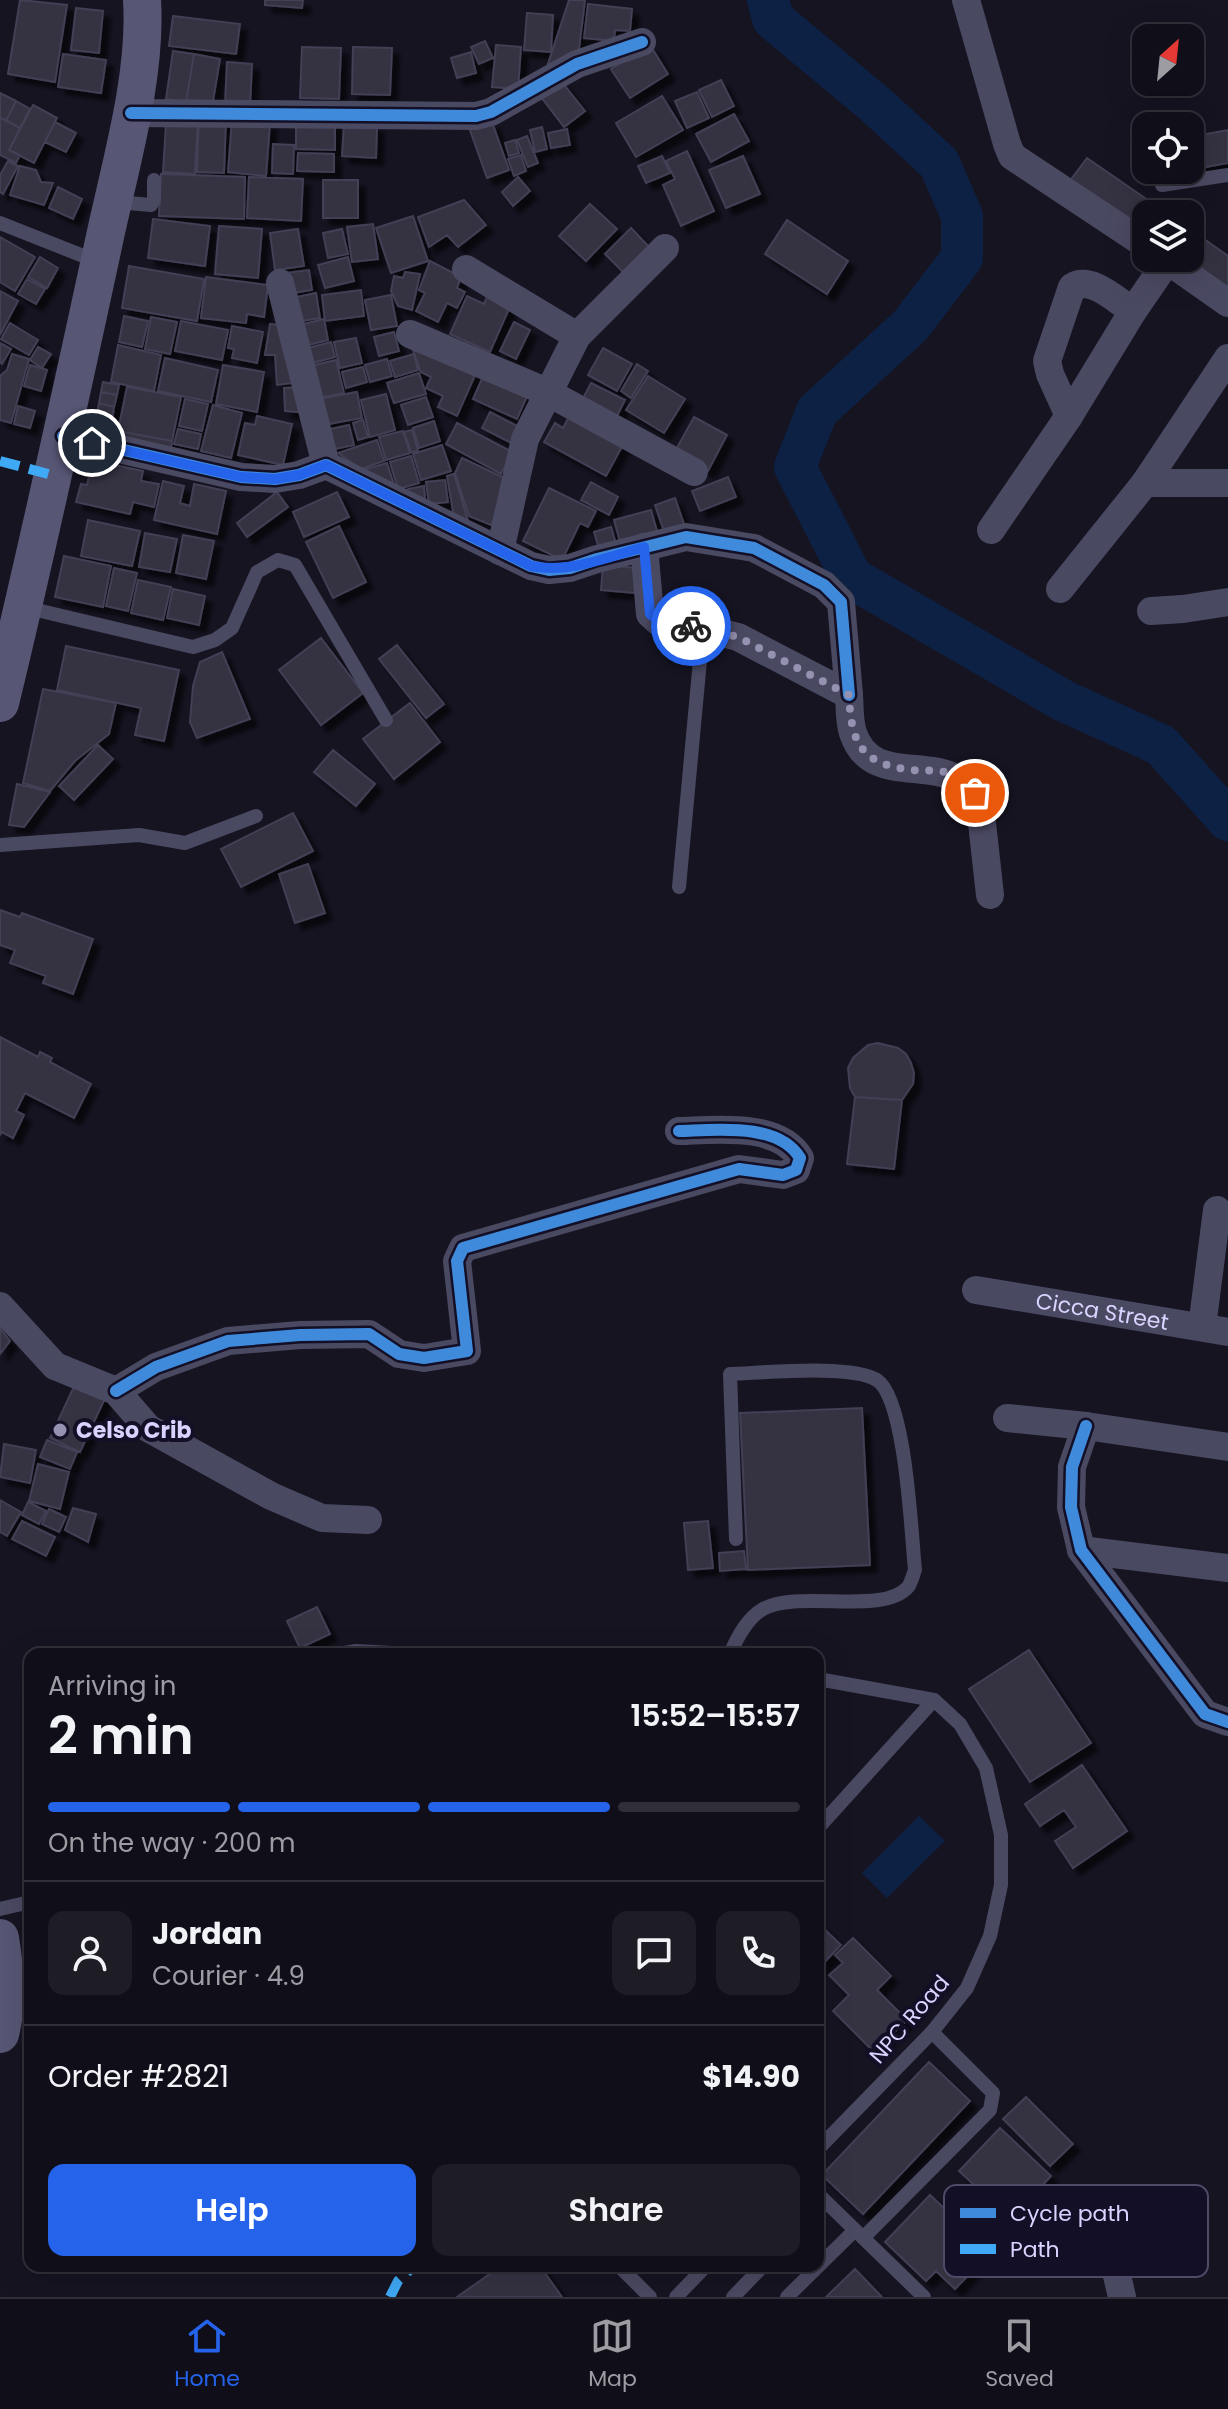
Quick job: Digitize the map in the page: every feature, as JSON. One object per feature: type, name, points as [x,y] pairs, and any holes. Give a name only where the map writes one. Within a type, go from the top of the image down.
[{"type":"main road","points":[[0,703],[63,436],[131,113],[143,24],[142,0]]},
{"type":"main road","points":[[0,1938],[3,1959],[2,2028]]},
{"type":"street","points":[[966,0],[1012,156],[1132,237]]},
{"type":"street","points":[[131,113],[476,116],[491,112],[577,64],[642,42]]},
{"type":"street","points":[[500,551],[525,439],[577,336],[665,248]]},
{"type":"street","points":[[466,269],[577,336]]},
{"type":"street","points":[[991,530],[1069,416],[1133,311],[1151,272]]},
{"type":"street","points":[[1183,272],[1228,303]]},
{"type":"street","points":[[280,283],[326,465]]},
{"type":"street","points":[[1069,416],[1047,361],[1072,287],[1079,283],[1090,284],[1133,311]]},
{"type":"street","points":[[410,334],[547,392],[694,472]]},
{"type":"street","points":[[1060,589],[1145,483],[1228,358]]},
{"type":"street","points":[[63,436],[241,477],[275,479],[299,475],[326,465],[531,566],[549,570],[570,568],[686,537],[744,545],[824,585],[841,602],[853,736],[863,750],[879,763],[894,768],[953,775],[975,793],[980,805],[990,895]]},
{"type":"street","points":[[1145,483],[1228,483]]},
{"type":"street","points":[[644,547],[650,614],[659,622],[738,637],[849,695]]},
{"type":"street","points":[[1151,611],[1228,602]]},
{"type":"street","points":[[116,1391],[156,1367],[228,1341],[300,1335],[369,1334],[399,1354],[424,1358],[467,1351],[457,1261],[463,1248],[739,1169],[783,1175],[796,1170],[800,1158],[784,1141],[742,1129],[679,1131]]},
{"type":"street","points":[[1215,1330],[1217,1210]]},
{"type":"street","name":"Cicca Street","points":[[976,1290],[1215,1330]]},
{"type":"street","points":[[0,1306],[55,1366],[116,1391],[148,1428],[271,1496],[322,1518],[368,1520]]},
{"type":"street","points":[[1007,1418],[1228,1447]]},
{"type":"street","points":[[1086,1426],[1072,1467],[1071,1507],[1081,1550],[1205,1714],[1228,1722]]},
{"type":"street","points":[[1081,1550],[1228,1568]]},
{"type":"street","points":[[1117,2277],[1122,2297]]},
{"type":"lane","points":[[1162,185],[1228,175]]},
{"type":"lane","points":[[112,202],[151,205],[154,180]]},
{"type":"lane","points":[[0,223],[99,262]]},
{"type":"lane","points":[[23,607],[193,647],[215,640],[232,628],[257,572],[278,560],[295,565],[386,720]]},
{"type":"lane","points":[[679,887],[703,628]]},
{"type":"lane","points":[[0,845],[139,835],[185,843],[256,816]]},
{"type":"lane","points":[[733,1648],[738,1635],[761,1610],[785,1602],[891,1599],[909,1587],[915,1570],[904,1460],[892,1400],[877,1381],[856,1374],[824,1371],[730,1374],[736,1539]]},
{"type":"lane","points":[[824,1680],[934,1700]]},
{"type":"lane","points":[[824,1821],[934,1700]]},
{"type":"lane","name":"NPC Road","points":[[824,2143],[932,2032],[967,1988],[990,1936],[1001,1885],[1001,1835],[986,1768],[960,1724],[934,1700]]},
{"type":"lane","points":[[0,1909],[24,1903]]},
{"type":"lane","points":[[2,2028],[24,1980]]},
{"type":"lane","points":[[824,2265],[990,2110],[993,2093],[932,2032]]},
{"type":"lane","points":[[824,2204],[924,2297]]},
{"type":"lane","points":[[625,2272],[650,2297]]},
{"type":"lane","points":[[676,2297],[700,2272]]},
{"type":"lane","points":[[733,2297],[757,2272]]},
{"type":"lane","points":[[787,2297],[816,2272]]},
{"type":"water","points":[[919,1816],[945,1841],[887,1898],[862,1873]]},
{"type":"building","points":[[20,0],[67,5],[55,82],[8,74]]},
{"type":"building","points":[[265,0],[303,0],[302,8],[265,5]]},
{"type":"building","points":[[569,0],[585,0],[578,57],[547,67]]},
{"type":"building","points":[[588,4],[632,9],[630,31],[615,30],[614,41],[584,38]]},
{"type":"building","points":[[76,8],[103,11],[99,53],[71,50]]},
{"type":"building","points":[[527,13],[553,15],[551,52],[524,50]]},
{"type":"building","points":[[173,16],[240,24],[236,54],[169,46]]},
{"type":"building","points":[[485,41],[493,58],[479,64],[471,47]]},
{"type":"building","points":[[496,45],[521,47],[518,89],[492,87]]},
{"type":"building","points":[[650,45],[668,74],[630,98],[611,69]]},
{"type":"building","points":[[302,47],[341,48],[339,99],[300,98]]},
{"type":"building","points":[[353,47],[392,48],[390,95],[352,94]]},
{"type":"building","points":[[173,51],[194,54],[186,102],[166,99]]},
{"type":"building","points":[[471,52],[476,73],[457,78],[451,58]]},
{"type":"building","points":[[63,54],[106,60],[101,93],[58,87]]},
{"type":"building","points":[[194,54],[220,59],[212,107],[186,102]]},
{"type":"building","points":[[227,62],[252,64],[250,106],[225,105]]},
{"type":"building","points":[[721,80],[734,106],[712,117],[699,90]]},
{"type":"building","points":[[561,81],[585,111],[564,127],[541,97]]},
{"type":"building","points":[[697,92],[709,118],[687,128],[675,101]]},
{"type":"building","points":[[0,93],[16,101],[6,121],[0,117]]},
{"type":"building","points":[[662,96],[683,130],[636,157],[616,123]]},
{"type":"building","points":[[16,101],[30,109],[20,128],[6,121]]},
{"type":"building","points":[[33,105],[57,118],[34,163],[9,150]]},
{"type":"building","points":[[734,114],[749,141],[711,162],[696,134]]},
{"type":"building","points":[[0,117],[20,128],[9,150],[20,155],[16,163],[0,155]]},
{"type":"building","points":[[199,117],[226,119],[224,173],[197,172]]},
{"type":"building","points":[[335,118],[335,150],[296,149],[296,128]]},
{"type":"building","points":[[198,119],[195,174],[163,172],[166,124]]},
{"type":"building","points":[[232,120],[270,123],[266,176],[228,172]]},
{"type":"building","points":[[55,122],[76,133],[66,152],[45,142]]},
{"type":"building","points":[[492,122],[509,170],[487,178],[470,130]]},
{"type":"building","points":[[344,124],[377,126],[376,158],[342,156]]},
{"type":"building","points":[[542,127],[547,149],[535,152],[530,130]]},
{"type":"building","points":[[567,129],[570,145],[551,148],[548,133]]},
{"type":"building","points":[[1228,130],[1228,163],[1204,167],[1204,134]]},
{"type":"building","points":[[527,136],[538,163],[528,167],[517,140]]},
{"type":"building","points":[[515,140],[519,153],[509,156],[505,143]]},
{"type":"building","points":[[273,144],[294,145],[293,174],[272,173]]},
{"type":"building","points":[[687,151],[714,211],[681,226],[663,185],[675,179],[666,161]]},
{"type":"building","points":[[298,153],[334,154],[334,172],[297,171]]},
{"type":"building","points":[[521,155],[526,171],[514,176],[508,159]]},
{"type":"building","points":[[662,156],[670,173],[646,183],[638,166]]},
{"type":"building","points":[[743,156],[760,194],[726,208],[709,170]]},
{"type":"building","points":[[1087,158],[1148,200],[1132,200],[1132,226],[1069,182]]},
{"type":"building","points":[[8,161],[18,166],[3,194],[0,192],[0,175]]},
{"type":"building","points":[[20,166],[36,170],[41,182],[53,183],[44,205],[10,195]]},
{"type":"building","points":[[161,174],[245,177],[244,219],[159,216]]},
{"type":"building","points":[[249,177],[303,179],[301,221],[247,218]]},
{"type":"building","points":[[518,177],[530,191],[513,206],[502,192]]},
{"type":"building","points":[[323,180],[358,180],[358,218],[323,218]]},
{"type":"building","points":[[58,187],[82,199],[73,219],[49,208]]},
{"type":"building","points":[[464,200],[486,225],[458,247],[447,235],[429,247],[418,217]]},
{"type":"building","points":[[590,204],[617,229],[586,261],[559,236]]},
{"type":"building","points":[[413,216],[428,261],[391,273],[376,228]]},
{"type":"building","points":[[153,219],[210,226],[205,266],[148,258]]},
{"type":"building","points":[[787,220],[848,261],[827,294],[765,254]]},
{"type":"building","points":[[373,224],[378,259],[352,262],[347,227]]},
{"type":"building","points":[[219,226],[262,229],[258,278],[215,274]]},
{"type":"building","points":[[631,228],[651,249],[625,274],[605,254]]},
{"type":"building","points":[[298,229],[304,266],[275,270],[270,233]]},
{"type":"building","points":[[342,229],[348,254],[328,258],[323,233]]},
{"type":"building","points":[[0,237],[35,257],[15,291],[0,282]]},
{"type":"building","points":[[1204,239],[1228,256],[1228,293],[1198,272],[1204,272]]},
{"type":"building","points":[[40,257],[58,268],[47,288],[28,277]]},
{"type":"building","points":[[348,257],[354,281],[325,288],[318,265]]},
{"type":"building","points":[[430,261],[461,277],[457,288],[465,292],[457,308],[447,303],[438,322],[416,311],[425,293],[419,290]]},
{"type":"building","points":[[129,266],[204,279],[197,321],[122,308]]},
{"type":"building","points":[[309,270],[312,290],[287,294],[285,273]]},
{"type":"building","points":[[405,272],[420,274],[412,310],[398,306],[391,291],[394,276],[403,278]]},
{"type":"building","points":[[206,277],[268,285],[264,317],[247,314],[246,323],[201,318]]},
{"type":"building","points":[[27,279],[45,289],[36,304],[18,294]]},
{"type":"building","points":[[361,290],[364,316],[325,321],[322,295]]},
{"type":"building","points":[[0,291],[18,301],[0,335]]},
{"type":"building","points":[[489,292],[512,302],[490,352],[450,334],[467,296],[484,304]]},
{"type":"building","points":[[316,293],[320,318],[296,322],[292,298]]},
{"type":"building","points":[[391,295],[397,326],[371,330],[365,300]]},
{"type":"building","points":[[124,316],[148,321],[142,347],[119,342]]},
{"type":"building","points":[[151,317],[177,322],[170,354],[145,349]]},
{"type":"building","points":[[324,319],[328,340],[301,347],[296,326]]},
{"type":"building","points":[[181,321],[228,330],[222,360],[175,351]]},
{"type":"building","points":[[514,322],[530,330],[516,359],[500,351]]},
{"type":"building","points":[[10,323],[38,340],[29,355],[1,339]]},
{"type":"building","points":[[270,324],[288,326],[301,382],[277,385],[275,355],[265,355]]},
{"type":"building","points":[[232,326],[263,332],[257,363],[232,358],[234,349],[228,348]]},
{"type":"building","points":[[394,332],[399,351],[379,356],[374,337]]},
{"type":"building","points":[[356,338],[362,363],[340,368],[334,342]]},
{"type":"building","points":[[331,342],[335,357],[305,365],[301,350]]},
{"type":"building","points":[[0,343],[11,349],[2,364],[0,362]]},
{"type":"building","points":[[118,345],[161,355],[154,391],[111,382]]},
{"type":"building","points":[[38,347],[51,354],[42,368],[30,360]]},
{"type":"building","points":[[603,348],[632,364],[617,391],[588,375]]},
{"type":"building","points":[[413,350],[476,373],[457,416],[438,407],[443,396],[426,388],[431,377],[421,372]]},
{"type":"building","points":[[12,354],[29,359],[11,423],[0,420],[0,376],[7,370]]},
{"type":"building","points":[[414,354],[418,370],[395,377],[390,361]]},
{"type":"building","points":[[165,358],[218,370],[211,402],[158,391]]},
{"type":"building","points":[[387,359],[392,376],[370,382],[365,365]]},
{"type":"building","points":[[336,360],[344,393],[314,399],[306,367]]},
{"type":"building","points":[[637,364],[648,371],[631,398],[621,391]]},
{"type":"building","points":[[30,365],[47,370],[41,391],[24,386]]},
{"type":"building","points":[[223,365],[264,372],[257,412],[216,404]]},
{"type":"building","points":[[363,367],[367,382],[346,388],[342,372]]},
{"type":"building","points":[[485,372],[529,392],[517,419],[473,399]]},
{"type":"building","points":[[419,373],[426,394],[394,403],[387,383]]},
{"type":"building","points":[[648,376],[685,399],[664,433],[626,410]]},
{"type":"building","points":[[103,382],[119,385],[117,395],[101,392]]},
{"type":"building","points":[[591,383],[625,400],[614,422],[580,404]]},
{"type":"building","points":[[127,387],[181,397],[172,441],[118,431]]},
{"type":"building","points":[[304,387],[309,413],[285,411],[284,388]]},
{"type":"building","points":[[101,392],[117,395],[114,407],[99,403]]},
{"type":"building","points":[[357,392],[362,418],[323,425],[318,399]]},
{"type":"building","points":[[386,394],[395,430],[370,437],[361,400]]},
{"type":"building","points":[[426,397],[433,417],[408,425],[401,405]]},
{"type":"building","points":[[185,399],[208,404],[202,431],[179,426]]},
{"type":"building","points":[[99,403],[114,407],[112,421],[96,418]]},
{"type":"building","points":[[213,405],[242,413],[231,458],[201,451]]},
{"type":"building","points":[[18,406],[35,411],[30,428],[14,424]]},
{"type":"building","points":[[490,412],[523,429],[515,445],[482,428]]},
{"type":"building","points":[[571,413],[624,443],[606,476],[544,442],[555,423],[563,428]]},
{"type":"building","points":[[257,416],[292,424],[283,465],[238,455],[245,423],[255,425]]},
{"type":"building","points":[[694,417],[727,435],[708,471],[674,453]]},
{"type":"building","points":[[96,418],[112,421],[109,438],[92,435]]},
{"type":"building","points":[[363,420],[368,437],[358,440],[353,423]]},
{"type":"building","points":[[434,421],[440,441],[419,448],[413,428]]},
{"type":"building","points":[[457,423],[512,452],[501,474],[446,444]]},
{"type":"building","points":[[349,425],[354,445],[330,450],[326,430]]},
{"type":"building","points":[[178,429],[201,434],[198,449],[174,444]]},
{"type":"building","points":[[412,430],[418,451],[411,452],[404,432]]},
{"type":"building","points":[[118,431],[172,441],[170,453],[116,443]]},
{"type":"building","points":[[403,431],[410,453],[386,460],[379,437]]},
{"type":"building","points":[[377,440],[384,461],[361,469],[338,453]]},
{"type":"building","points":[[442,445],[451,471],[421,480],[413,454]]},
{"type":"building","points":[[100,452],[99,468],[89,466],[88,473],[82,472],[88,458]]},
{"type":"building","points":[[411,456],[419,483],[398,489],[390,462]]},
{"type":"building","points":[[462,458],[511,481],[491,525],[469,516],[455,473]]},
{"type":"building","points":[[387,463],[396,491],[363,470]]},
{"type":"building","points":[[110,464],[143,471],[141,481],[159,484],[154,507],[133,502],[130,514],[76,502],[81,484],[87,485],[91,468],[108,472]]},
{"type":"building","points":[[454,474],[468,521],[455,523],[447,476]]},
{"type":"building","points":[[728,477],[736,497],[700,511],[692,491]]},
{"type":"building","points":[[445,480],[448,502],[429,504],[426,482]]},
{"type":"building","points":[[163,481],[184,486],[180,503],[190,506],[194,484],[226,491],[217,534],[154,520]]},
{"type":"building","points":[[591,482],[618,497],[609,515],[581,500]]},
{"type":"building","points":[[424,486],[426,511],[408,501],[408,489]]},
{"type":"building","points":[[549,488],[596,511],[588,527],[580,523],[562,560],[523,541]]},
{"type":"building","points":[[277,492],[288,507],[247,537],[237,523]]},
{"type":"building","points":[[337,492],[349,517],[304,537],[293,512]]},
{"type":"building","points":[[675,498],[685,527],[665,534],[655,505]]},
{"type":"building","points":[[651,510],[659,538],[622,549],[614,520]]},
{"type":"building","points":[[88,520],[140,531],[132,566],[81,556]]},
{"type":"building","points":[[339,526],[366,582],[333,598],[306,542]]},
{"type":"building","points":[[611,527],[617,547],[600,552],[594,532]]},
{"type":"building","points":[[145,533],[177,539],[170,572],[139,567]]},
{"type":"building","points":[[183,535],[214,541],[206,579],[176,573]]},
{"type":"building","points":[[64,556],[111,566],[103,607],[55,597]]},
{"type":"building","points":[[603,565],[637,568],[635,593],[601,590]]},
{"type":"building","points":[[114,568],[137,573],[128,611],[106,606]]},
{"type":"building","points":[[138,580],[171,587],[163,620],[131,613]]},
{"type":"building","points":[[173,589],[205,596],[199,625],[167,618]]},
{"type":"building","points":[[321,638],[363,693],[321,725],[279,670]]},
{"type":"building","points":[[397,645],[444,704],[426,718],[379,659]]},
{"type":"building","points":[[66,646],[179,670],[164,741],[135,735],[141,708],[57,690]]},
{"type":"building","points":[[222,652],[250,719],[197,738],[190,722],[193,686],[200,662]]},
{"type":"building","points":[[43,689],[116,703],[109,734],[75,761],[50,791],[23,783]]},
{"type":"building","points":[[410,703],[440,742],[394,779],[363,739]]},
{"type":"building","points":[[98,745],[113,759],[74,800],[59,786]]},
{"type":"building","points":[[333,750],[375,784],[356,806],[314,772]]},
{"type":"building","points":[[17,784],[50,792],[24,827],[9,825]]},
{"type":"building","points":[[293,813],[313,851],[241,887],[221,849]]},
{"type":"building","points":[[308,864],[325,913],[295,923],[279,874]]},
{"type":"building","points":[[0,910],[20,917],[22,913],[93,939],[73,994],[43,983],[46,976],[10,963],[15,950],[0,945]]},
{"type":"building","points":[[0,1037],[38,1057],[40,1052],[52,1058],[50,1062],[91,1084],[74,1118],[25,1093],[16,1111],[24,1115],[13,1138],[2,1132],[0,1135]]},
{"type":"building","points":[[878,1043],[898,1048],[911,1063],[913,1084],[902,1100],[855,1097],[850,1088],[848,1068],[853,1058],[868,1045]]},
{"type":"building","points":[[855,1097],[902,1100],[894,1169],[847,1164]]},
{"type":"building","points":[[0,1328],[10,1341],[0,1354]]},
{"type":"building","points":[[77,1380],[107,1394],[80,1452],[50,1438]]},
{"type":"building","points":[[862,1408],[870,1565],[748,1570],[740,1413]]},
{"type":"building","points":[[47,1440],[77,1452],[70,1469],[40,1457]]},
{"type":"building","points":[[4,1444],[36,1450],[30,1483],[0,1477]]},
{"type":"building","points":[[38,1464],[69,1472],[60,1509],[29,1501]]},
{"type":"building","points":[[0,1500],[21,1512],[7,1536],[0,1532]]},
{"type":"building","points":[[28,1502],[46,1511],[39,1524],[22,1515]]},
{"type":"building","points":[[73,1508],[96,1514],[88,1542],[65,1530]]},
{"type":"building","points":[[49,1509],[66,1517],[59,1532],[42,1524]]},
{"type":"building","points":[[22,1521],[55,1537],[46,1556],[12,1539]]},
{"type":"building","points":[[708,1521],[713,1568],[688,1570],[684,1523]]},
{"type":"building","points":[[744,1551],[746,1569],[720,1571],[719,1553]]},
{"type":"building","points":[[317,1607],[330,1634],[300,1648],[287,1621]]},
{"type":"building","points":[[1029,1650],[1091,1743],[1030,1782],[969,1689]]},
{"type":"building","points":[[1082,1765],[1127,1831],[1073,1868],[1055,1841],[1076,1827],[1064,1810],[1040,1826],[1025,1804]]},
{"type":"building","points":[[824,1929],[841,1945],[824,1963]]},
{"type":"building","points":[[853,1938],[891,1976],[877,1990],[907,2020],[874,2052],[833,2011],[849,1995],[829,1975],[843,1963],[835,1955]]},
{"type":"building","points":[[929,2062],[970,2101],[863,2214],[824,2177],[824,2173]]},
{"type":"building","points":[[1026,2097],[1073,2144],[1050,2166],[1003,2119]]},
{"type":"building","points":[[1000,2128],[1051,2176],[1043,2185],[974,2185],[959,2171]]},
{"type":"building","points":[[930,2195],[944,2208],[944,2277],[967,2277],[955,2289],[936,2271],[926,2281],[885,2242]]},
{"type":"building","points":[[855,2269],[882,2297],[826,2297]]},
{"type":"building","points":[[492,2272],[544,2272],[562,2297],[457,2297]]},
{"type":"waterway","points":[[768,0],[773,19],[876,105],[939,163],[962,216],[962,258],[910,326],[817,411],[795,467],[852,578],[1064,701],[1161,745],[1228,820]]},
{"type":"marked path","points":[[0,461],[52,475]]},
{"type":"marked path","points":[[390,2297],[398,2281],[408,2272]]},
{"type":"cycle path","points":[[131,113],[476,116],[491,112],[577,64],[642,42]]},
{"type":"cycle path","points":[[63,436],[241,477],[275,479],[299,475],[326,465],[531,566],[549,570],[570,568],[686,537],[754,548],[824,585],[841,602],[849,695]]},
{"type":"cycle path","points":[[116,1391],[156,1367],[228,1341],[300,1335],[369,1334],[399,1354],[424,1358],[467,1351],[457,1261],[463,1248],[739,1169],[783,1175],[796,1170],[800,1158],[790,1146],[762,1133],[679,1131]]},
{"type":"cycle path","points":[[1086,1426],[1072,1467],[1071,1507],[1081,1550],[1205,1714],[1228,1722]]},
{"type":"way so far","points":[[691,626],[738,637],[849,695],[853,736],[863,750],[879,763],[894,768],[953,775],[975,793]]},
{"type":"place","name":"Celso Crib","points":[[60,1430]]},
{"type":"route","points":[[92,443],[241,477],[275,479],[299,475],[326,465],[531,566],[549,570],[570,568],[644,547],[650,614],[659,622],[691,626]]}]
